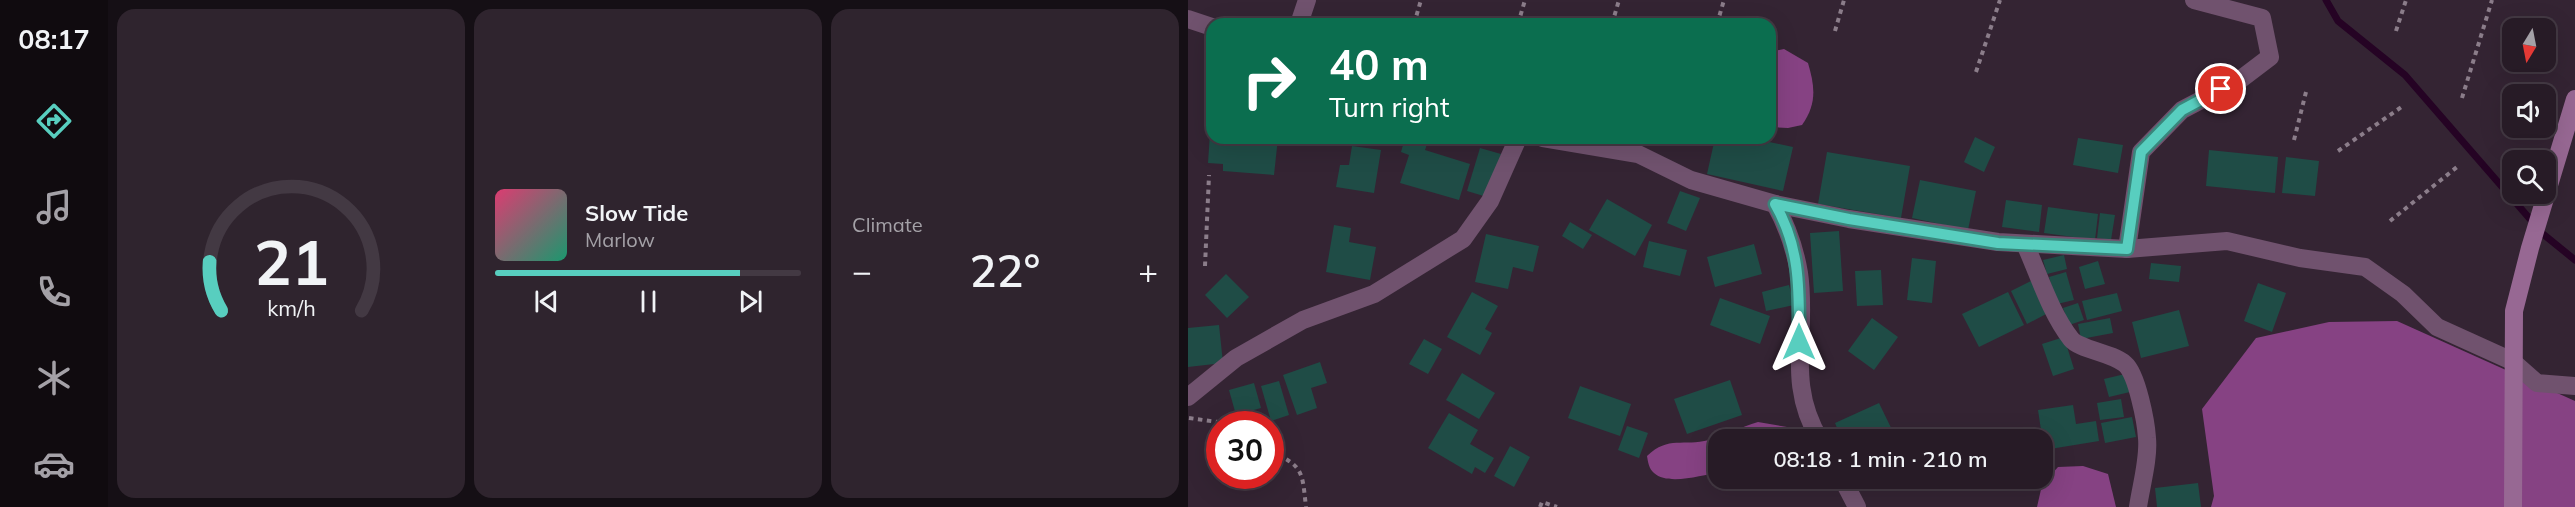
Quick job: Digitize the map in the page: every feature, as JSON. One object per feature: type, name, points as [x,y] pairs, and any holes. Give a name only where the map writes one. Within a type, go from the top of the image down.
[{"type":"street","points":[[1301,18],[1307,0]]},
{"type":"street","points":[[2127,249],[2141,152],[2182,110],[2241,78],[2270,57],[2262,18],[2194,0]]},
{"type":"street","points":[[1188,19],[1206,25]]},
{"type":"street","points":[[2513,507],[2514,311],[2530,248],[2575,99]]},
{"type":"street","points":[[1188,397],[1236,358],[1303,320],[1374,294],[1462,239],[1490,201],[1515,144]]},
{"type":"street","points":[[1579,144],[1638,154],[1691,180],[1775,204],[1849,219],[1998,243],[2127,249],[2226,241],[2300,258],[2365,267],[2403,294],[2437,327],[2512,361],[2537,383],[2575,386]]},
{"type":"street","points":[[1775,204],[1787,225],[1799,274],[1801,396],[1808,421],[1813,429]]},
{"type":"street","points":[[2025,244],[2051,305],[2072,341],[2081,347],[2100,350],[2126,364],[2136,385],[2147,440],[2138,507]]},
{"type":"street","points":[[1848,489],[1857,507]]},
{"type":"path","points":[[1416,18],[1421,0]]},
{"type":"path","points":[[1520,18],[1525,0]]},
{"type":"path","points":[[1614,18],[1619,0]]},
{"type":"path","points":[[1719,18],[1724,0]]},
{"type":"path","points":[[1835,31],[1844,0]]},
{"type":"path","points":[[1976,72],[2000,0]]},
{"type":"path","points":[[2396,31],[2406,0]]},
{"type":"path","points":[[2462,98],[2492,0]]},
{"type":"path","points":[[2294,140],[2306,92]]},
{"type":"path","points":[[2337,152],[2403,106]]},
{"type":"path","points":[[2390,221],[2457,167]]},
{"type":"path","points":[[1204,266],[1209,175]]},
{"type":"path","points":[[1188,417],[1206,420]]},
{"type":"path","points":[[1284,457],[1293,461],[1303,477],[1306,507]]},
{"type":"path","points":[[1540,507],[1542,502],[1557,507]]},
{"type":"shaded area","points":[[1784,49],[1808,63],[1813,95],[1810,110],[1802,125],[1776,127],[1776,51]]},
{"type":"shaded area","points":[[2397,321],[2575,401],[2575,507],[2211,507],[2214,496],[2202,409],[2256,338],[2329,322]]},
{"type":"shaded area","points":[[1758,422],[1787,427],[1788,429],[1740,429]]},
{"type":"shaded area","points":[[1708,440],[1708,474],[1686,479],[1668,479],[1654,473],[1650,467],[1647,456],[1662,446]]},
{"type":"shaded area","points":[[2083,466],[2108,474],[2116,507],[2037,507],[2041,489],[2053,489],[2053,473],[2058,467]]},
{"type":"building","points":[[1975,137],[1995,147],[1984,172],[1964,162]]},
{"type":"building","points":[[2078,138],[2123,145],[2118,173],[2073,165]]},
{"type":"building","points":[[1776,143],[1793,147],[1783,191],[1707,174],[1714,144]]},
{"type":"building","points":[[1209,144],[1277,144],[1274,175],[1223,171],[1223,164],[1208,163]]},
{"type":"building","points":[[1403,144],[1427,144],[1425,150],[1470,164],[1459,200],[1400,183],[1409,155],[1401,152]]},
{"type":"building","points":[[1352,146],[1381,150],[1374,193],[1336,187],[1340,165],[1349,165]]},
{"type":"building","points":[[1480,148],[1501,154],[1487,197],[1467,191]]},
{"type":"building","points":[[2209,150],[2278,157],[2275,193],[2206,186]]},
{"type":"building","points":[[1827,152],[1910,166],[1901,218],[1818,204]]},
{"type":"building","points":[[2286,157],[2319,161],[2315,196],[2282,193]]},
{"type":"building","points":[[1920,180],[1976,191],[1968,230],[1912,218]]},
{"type":"building","points":[[1680,191],[1700,198],[1686,231],[1667,223]]},
{"type":"building","points":[[1607,199],[1652,225],[1635,256],[1589,230]]},
{"type":"building","points":[[2006,200],[2042,205],[2039,232],[2002,227]]},
{"type":"building","points":[[2048,207],[2098,214],[2095,240],[2044,233]]},
{"type":"building","points":[[2100,213],[2115,215],[2111,240],[2097,238]]},
{"type":"building","points":[[1570,222],[1592,235],[1583,249],[1562,236]]},
{"type":"building","points":[[1334,225],[1351,228],[1349,242],[1376,247],[1370,280],[1326,272]]},
{"type":"building","points":[[1839,231],[1843,291],[1814,293],[1810,233]]},
{"type":"building","points":[[1486,234],[1539,246],[1533,272],[1513,267],[1508,289],[1475,282]]},
{"type":"building","points":[[1649,241],[1687,250],[1680,276],[1643,267]]},
{"type":"building","points":[[1754,244],[1762,274],[1715,287],[1707,257]]},
{"type":"building","points":[[2064,255],[2067,269],[2047,274],[2043,260]]},
{"type":"building","points":[[1912,258],[1936,261],[1932,303],[1907,300]]},
{"type":"building","points":[[2098,261],[2105,284],[2085,289],[2079,267]]},
{"type":"building","points":[[2151,263],[2181,266],[2179,282],[2149,279]]},
{"type":"building","points":[[1881,270],[1883,305],[1857,306],[1855,271]]},
{"type":"building","points":[[2066,272],[2074,300],[2057,304],[2049,277]]},
{"type":"building","points":[[1226,274],[1249,297],[1227,318],[1205,295]]},
{"type":"building","points":[[2031,281],[2048,313],[2027,324],[2011,291]]},
{"type":"building","points":[[2258,283],[2286,293],[2272,332],[2244,321]]},
{"type":"building","points":[[1789,285],[1794,305],[1766,311],[1762,292]]},
{"type":"building","points":[[1472,292],[1498,306],[1485,329],[1492,333],[1480,355],[1447,337]]},
{"type":"building","points":[[2008,292],[2024,325],[1979,347],[1962,314]]},
{"type":"building","points":[[2117,293],[2122,311],[2087,320],[2082,301]]},
{"type":"building","points":[[1720,298],[1770,316],[1760,344],[1710,325]]},
{"type":"building","points":[[2078,303],[2084,320],[2069,325],[2063,308]]},
{"type":"building","points":[[2179,310],[2189,346],[2141,358],[2132,322]]},
{"type":"building","points":[[1872,318],[1898,337],[1874,370],[1848,351]]},
{"type":"building","points":[[2110,318],[2113,333],[2081,339],[2078,324]]},
{"type":"building","points":[[1219,325],[1223,363],[1188,367],[1188,328]]},
{"type":"building","points":[[2064,337],[2074,369],[2053,376],[2042,344]]},
{"type":"building","points":[[1424,339],[1442,349],[1428,374],[1409,364]]},
{"type":"building","points":[[1320,362],[1327,383],[1311,388],[1317,408],[1297,415],[1283,375]]},
{"type":"building","points":[[1462,373],[1495,393],[1479,419],[1446,400]]},
{"type":"building","points":[[2125,374],[2130,392],[2109,397],[2104,379]]},
{"type":"building","points":[[1730,380],[1742,415],[1687,434],[1674,399]]},
{"type":"building","points":[[1279,381],[1289,415],[1284,417],[1284,411],[1268,411],[1261,386]]},
{"type":"building","points":[[1254,383],[1261,408],[1235,411],[1229,390]]},
{"type":"building","points":[[1580,386],[1631,404],[1620,436],[1568,418]]},
{"type":"building","points":[[2121,399],[2124,417],[2100,420],[2097,403]]},
{"type":"building","points":[[1879,403],[1892,429],[1837,429],[1835,423]]},
{"type":"building","points":[[2073,405],[2076,424],[2096,421],[2099,441],[2053,449],[2053,429],[2041,429],[2038,410]]},
{"type":"building","points":[[1449,413],[1478,430],[1470,444],[1494,458],[1485,473],[1475,467],[1472,474],[1428,448]]},
{"type":"building","points":[[2132,417],[2136,437],[2105,443],[2101,423]]},
{"type":"building","points":[[1627,426],[1648,433],[1639,458],[1618,450]]},
{"type":"building","points":[[1510,446],[1530,457],[1514,487],[1494,476]]},
{"type":"building","points":[[2198,483],[2201,507],[2157,507],[2155,488]]},
{"type":"waterway","points":[[2326,0],[2338,21],[2405,75],[2543,234],[2575,260]]},
{"type":"route","points":[[1799,342],[1799,274],[1787,225],[1775,204],[1849,219],[1998,243],[2127,249],[2141,152],[2182,110],[2221,89]]}]
